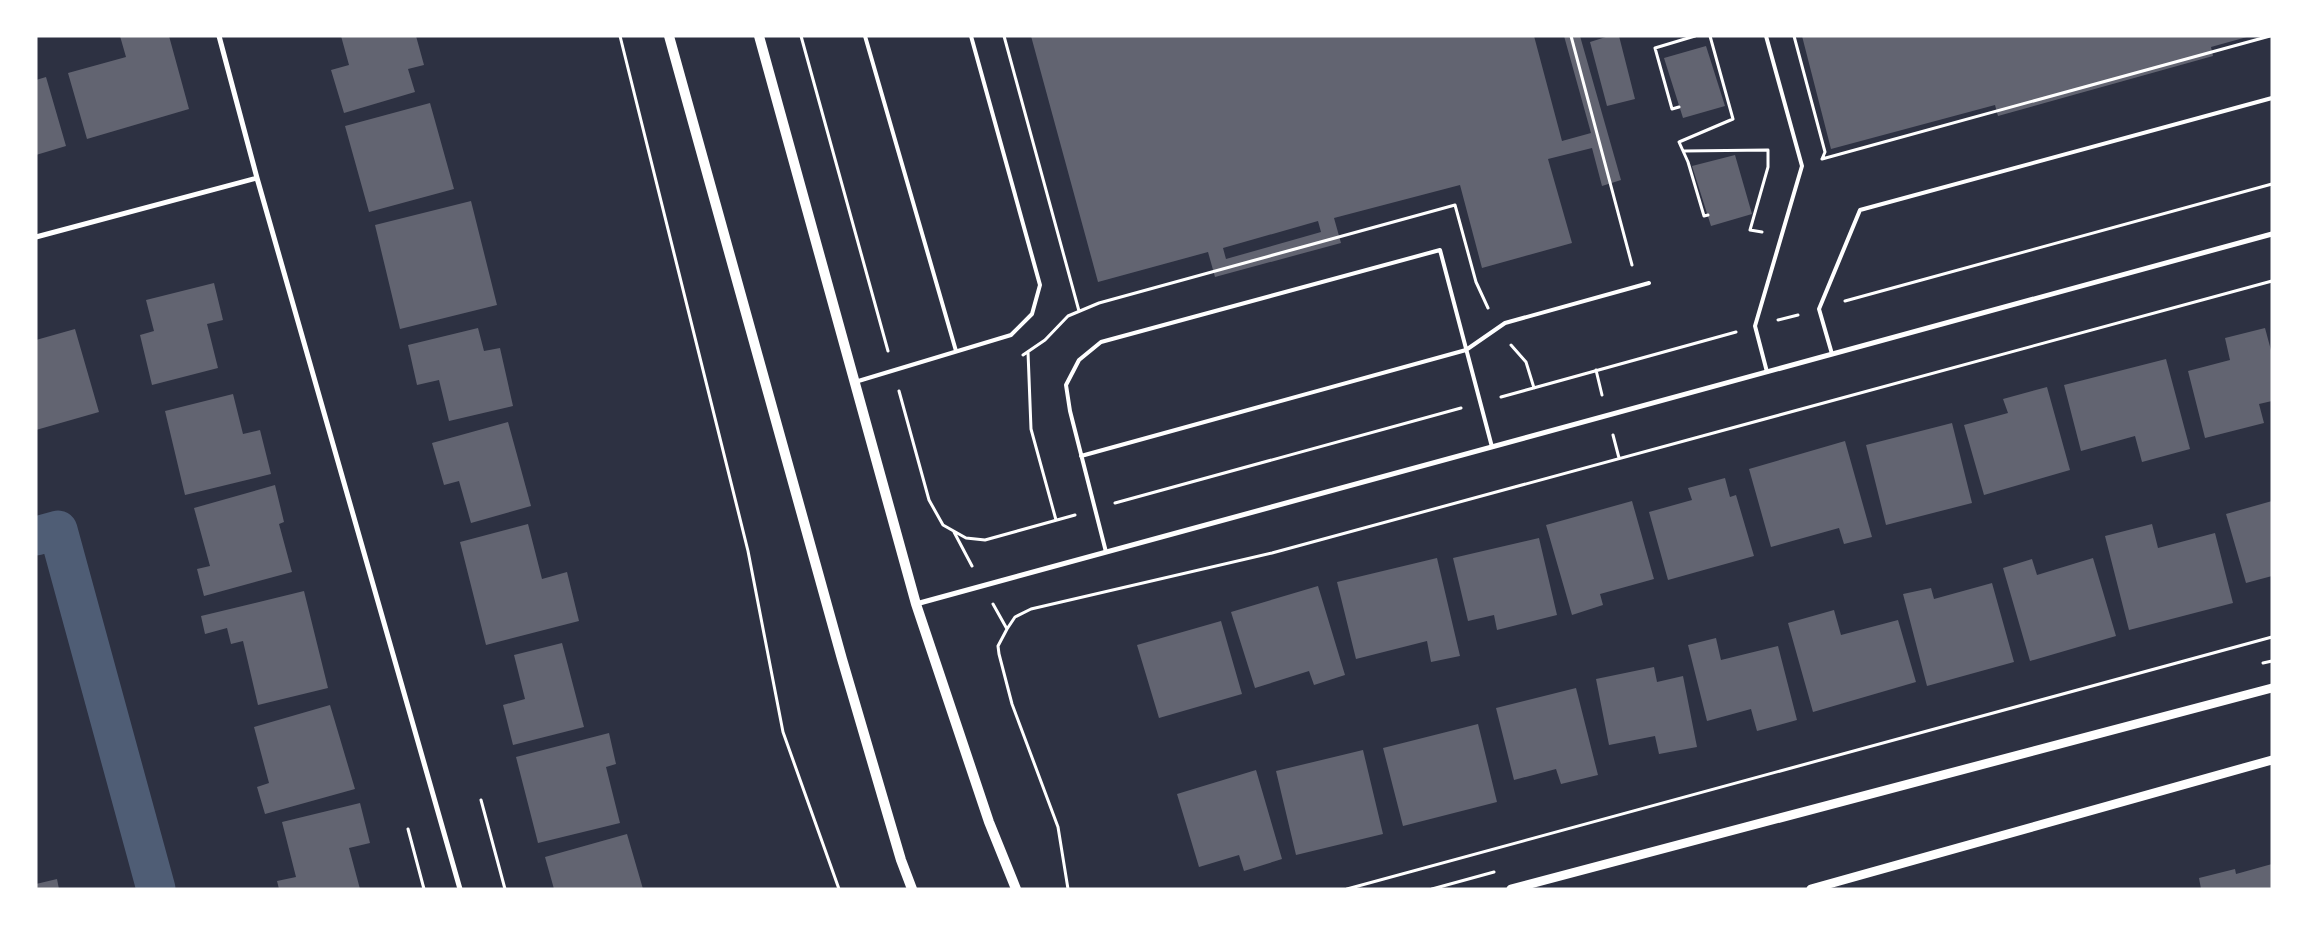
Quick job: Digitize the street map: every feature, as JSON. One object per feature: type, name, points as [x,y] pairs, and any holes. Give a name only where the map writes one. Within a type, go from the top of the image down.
[{"type":"main road","points":[[669,36],[842,659],[901,860],[912,889]]},
{"type":"main road","points":[[759,36],[916,604],[989,822],[1016,889]]},
{"type":"street","points":[[219,36],[257,178],[460,889]]},
{"type":"street","points":[[36,237],[257,178]]},
{"type":"street","points":[[916,604],[2272,234]]},
{"type":"street","points":[[1511,889],[2272,688]]},
{"type":"street","points":[[1811,889],[2272,760]]},
{"type":"lane","points":[[866,36],[956,352]]},
{"type":"lane","points":[[855,382],[1011,335],[1032,314],[1040,285],[972,36]]},
{"type":"lane","points":[[1766,36],[1802,166],[1755,326],[1767,372]]},
{"type":"lane","points":[[1832,354],[1819,309],[1860,210],[2272,98]]},
{"type":"lane","points":[[1106,552],[1070,411],[1066,385],[1079,360],[1101,342],[1440,250],[1492,447]]},
{"type":"lane","points":[[1081,456],[1466,350],[1505,322],[1649,283]]},
{"type":"path","points":[[620,36],[748,551],[783,732],[839,889]]},
{"type":"path","points":[[801,36],[929,500],[943,525],[966,538],[985,540],[2272,184]]},
{"type":"path","points":[[1004,36],[1080,311]]},
{"type":"path","points":[[1571,36],[1638,286]]},
{"type":"path","points":[[1679,107],[1672,109],[1655,48],[1695,36]]},
{"type":"path","points":[[1708,215],[1704,216],[1680,142],[1733,119],[1710,36]]},
{"type":"path","points":[[1822,159],[2270,36]]},
{"type":"path","points":[[1684,151],[1768,150],[1768,167],[1750,230],[1782,236]]},
{"type":"path","points":[[1068,889],[1058,827],[1012,704],[999,654],[998,646],[1015,617],[1032,610],[1272,553],[2272,281]]},
{"type":"path","points":[[1028,352],[1031,429],[1056,520]]},
{"type":"path","points":[[953,531],[1007,629]]},
{"type":"path","points":[[1347,889],[2272,637]]},
{"type":"path","points":[[481,800],[505,889]]},
{"type":"path","points":[[408,829],[424,889]]},
{"type":"building","points":[[120,36],[169,36],[189,109],[87,139],[68,73],[126,57]]},
{"type":"building","points":[[341,36],[416,36],[424,65],[408,69],[415,92],[344,113],[331,70],[349,65]]},
{"type":"building","points":[[1031,36],[1534,36],[1562,141],[1591,133],[1564,36],[1580,36],[1621,180],[1602,186],[1592,148],[1548,159],[1572,243],[1482,268],[1460,185],[1334,218],[1341,243],[1215,277],[1208,252],[1098,282]],"holes":[[[1318,221],[1321,232],[1226,259],[1223,248]]]},
{"type":"building","points":[[1609,36],[1619,36],[1635,99],[1607,106],[1590,42]]},
{"type":"building","points":[[1802,36],[2247,37],[2211,47],[2213,56],[1998,116],[1995,105],[1831,149]]},
{"type":"building","points":[[1706,46],[1725,106],[1683,118],[1664,58]]},
{"type":"building","points":[[46,77],[66,146],[36,155],[36,80]]},
{"type":"building","points":[[430,103],[454,189],[369,212],[345,126]]},
{"type":"building","points":[[1735,155],[1752,214],[1711,226],[1692,166]]},
{"type":"building","points":[[471,201],[497,305],[400,329],[375,225]]},
{"type":"building","points":[[214,283],[223,320],[207,324],[218,368],[152,385],[140,335],[154,331],[146,300]]},
{"type":"building","points":[[478,328],[484,351],[500,348],[513,406],[449,421],[439,380],[417,385],[408,345]]},
{"type":"building","points":[[2265,328],[2272,354],[2272,401],[2259,404],[2264,423],[2205,438],[2188,371],[2230,360],[2225,338]]},
{"type":"building","points":[[75,329],[99,412],[36,430],[36,340]]},
{"type":"building","points":[[2166,359],[2190,449],[2142,462],[2135,436],[2081,451],[2064,385]]},
{"type":"building","points":[[2047,387],[2070,470],[1984,495],[1964,425],[2008,413],[2003,399]]},
{"type":"building","points":[[233,394],[243,434],[260,430],[271,474],[185,495],[165,411]]},
{"type":"building","points":[[508,422],[531,506],[471,523],[459,481],[444,485],[432,443]]},
{"type":"building","points":[[1952,423],[1972,503],[1886,525],[1866,445]]},
{"type":"building","points":[[1845,441],[1872,537],[1844,544],[1839,528],[1771,547],[1749,469]]},
{"type":"building","points":[[1725,478],[1730,497],[1736,495],[1754,556],[1668,580],[1649,512],[1692,500],[1688,488]]},
{"type":"building","points":[[275,485],[284,522],[279,524],[292,572],[204,596],[197,569],[210,566],[194,508]]},
{"type":"building","points":[[1632,501],[1654,579],[1600,594],[1603,605],[1572,615],[1546,525]]},
{"type":"building","points":[[2272,501],[2272,576],[2246,583],[2226,514]]},
{"type":"building","points":[[528,524],[542,579],[567,572],[579,621],[486,645],[460,542]]},
{"type":"building","points":[[2152,524],[2158,548],[2215,533],[2233,603],[2129,630],[2105,536]]},
{"type":"building","points":[[1539,538],[1557,615],[1497,630],[1494,615],[1468,621],[1453,558]]},
{"type":"building","points":[[1437,558],[1460,656],[1431,662],[1427,641],[1356,659],[1337,582]]},
{"type":"building","points":[[2093,558],[2116,636],[2030,661],[2003,568],[2032,559],[2037,575]]},
{"type":"building","points":[[1992,583],[2014,662],[1927,686],[1903,594],[1931,588],[1934,599]]},
{"type":"building","points":[[1318,586],[1345,675],[1314,685],[1309,671],[1255,688],[1231,612]]},
{"type":"building","points":[[304,591],[328,688],[258,705],[243,641],[231,644],[227,628],[205,634],[201,616]]},
{"type":"building","points":[[1834,610],[1841,635],[1898,620],[1916,682],[1813,712],[1788,623]]},
{"type":"building","points":[[1221,621],[1242,694],[1159,718],[1137,645]]},
{"type":"building","points":[[1716,638],[1721,660],[1778,646],[1797,720],[1757,731],[1751,709],[1707,721],[1688,645]]},
{"type":"building","points":[[562,643],[584,727],[513,745],[503,705],[525,699],[514,655]]},
{"type":"building","points":[[1654,667],[1657,682],[1683,676],[1697,747],[1659,754],[1655,736],[1609,745],[1596,679]]},
{"type":"building","points":[[1576,688],[1598,775],[1561,784],[1556,769],[1514,780],[1496,708]]},
{"type":"building","points":[[330,705],[355,789],[265,814],[257,787],[269,783],[254,727]]},
{"type":"building","points":[[1478,724],[1497,802],[1403,826],[1383,748]]},
{"type":"building","points":[[609,733],[616,764],[606,767],[620,823],[538,843],[516,757]]},
{"type":"building","points":[[1363,750],[1383,834],[1296,855],[1276,771]]},
{"type":"building","points":[[1256,770],[1282,859],[1244,871],[1239,855],[1199,867],[1177,794]]},
{"type":"building","points":[[360,803],[370,843],[349,848],[360,889],[279,889],[277,881],[296,877],[282,822]]},
{"type":"building","points":[[627,834],[643,889],[554,889],[545,857]]},
{"type":"building","points":[[2272,864],[2272,889],[2201,889],[2199,878],[2235,869],[2236,874]]},
{"type":"building","points":[[57,879],[59,889],[36,889],[36,884]]},
{"type":"waterway","points":[[36,536],[58,530],[156,889]]}]
